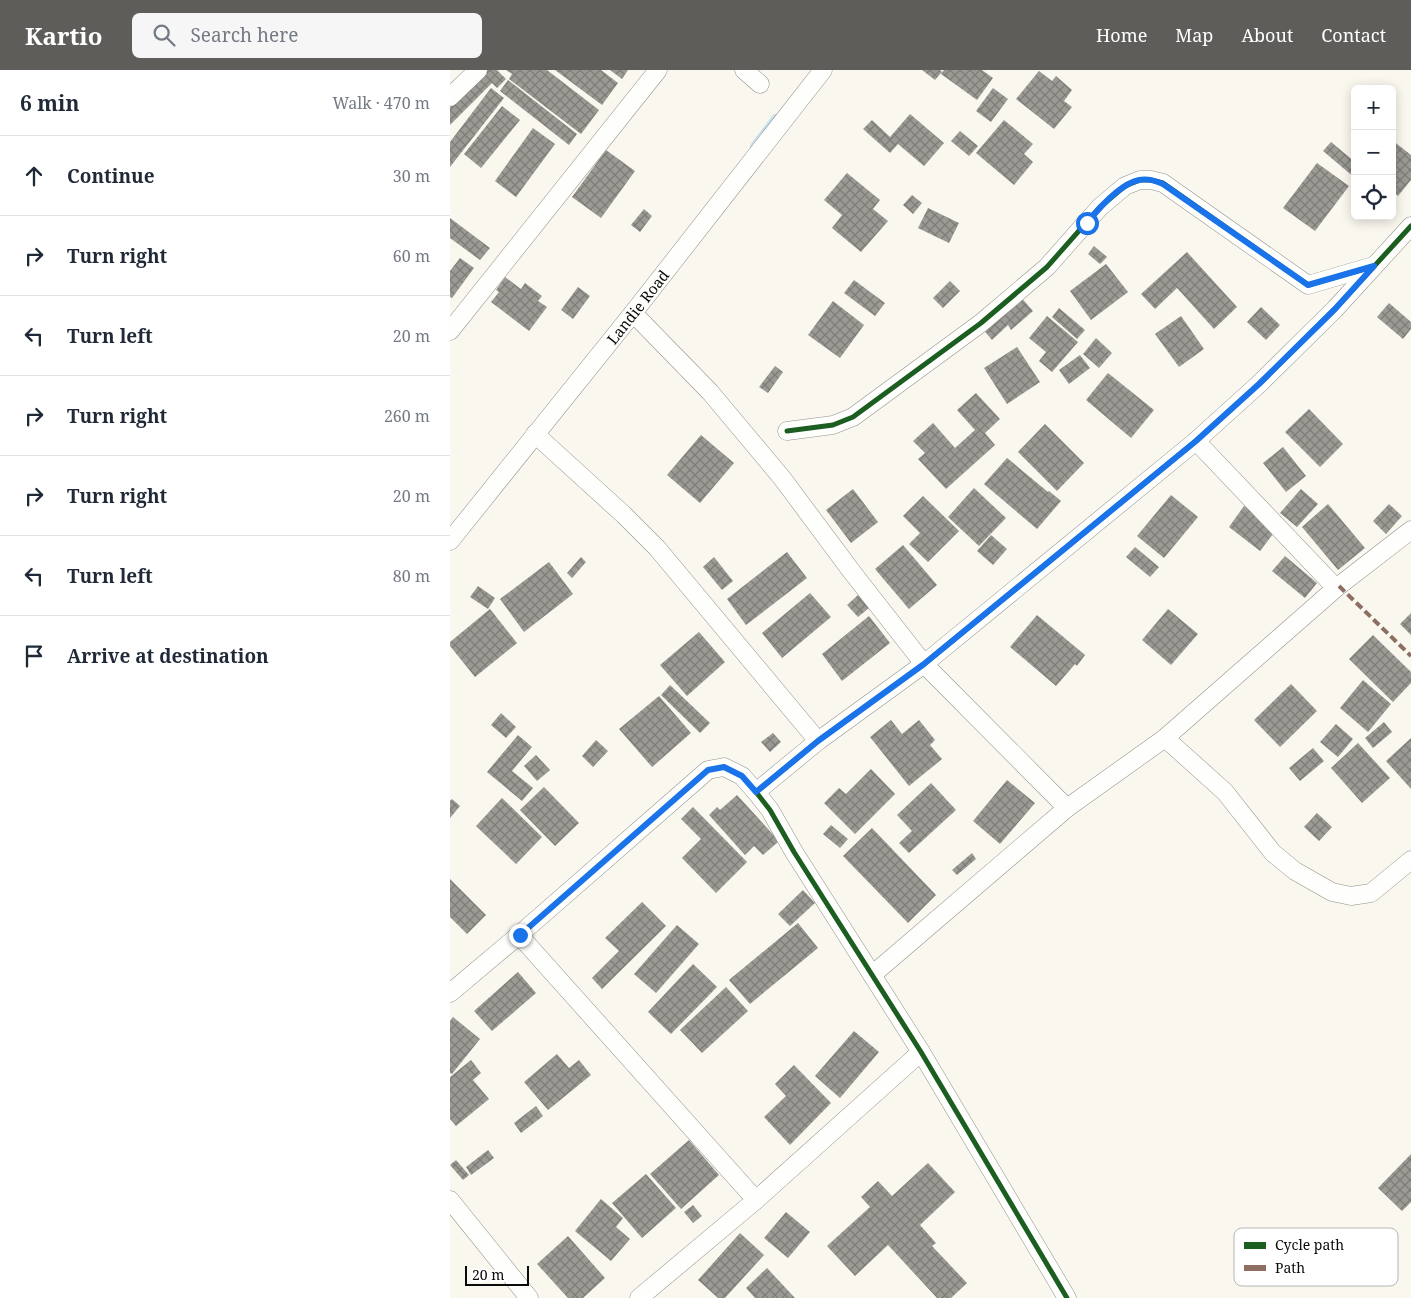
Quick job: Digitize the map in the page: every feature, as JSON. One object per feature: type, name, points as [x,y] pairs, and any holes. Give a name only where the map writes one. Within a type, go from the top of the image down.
[{"type":"street","points":[[450,97],[478,70]]},
{"type":"street","points":[[450,331],[658,70]]},
{"type":"street","points":[[744,70],[760,84]]},
{"type":"street","name":"Landie Road","points":[[450,541],[633,313],[823,70]]},
{"type":"street","points":[[787,430],[833,425],[853,417],[876,401],[981,323],[1047,267],[1100,207],[1125,186],[1140,180],[1151,180],[1163,184],[1308,285],[1374,266]]},
{"type":"street","points":[[756,792],[818,741],[924,664],[1196,441],[1259,384],[1321,323],[1411,226]]},
{"type":"street","points":[[633,313],[710,392],[782,478],[924,664],[1068,808]]},
{"type":"street","points":[[535,434],[618,509],[657,548],[818,741]]},
{"type":"street","points":[[1196,441],[1336,588]]},
{"type":"street","points":[[872,974],[1068,808],[1165,738],[1336,588],[1411,530]]},
{"type":"street","points":[[1165,738],[1225,792],[1273,853],[1295,871],[1332,892],[1351,896],[1371,893],[1411,860]]},
{"type":"street","points":[[450,992],[520,935],[708,770],[724,767],[742,776],[770,810],[794,852],[921,1052],[1067,1298]]},
{"type":"street","points":[[520,935],[756,1200]]},
{"type":"street","points":[[640,1298],[756,1200],[921,1052]]},
{"type":"street","points":[[450,1200],[529,1298]]},
{"type":"building","points":[[486,70],[497,70],[506,79],[497,88],[492,83],[450,125],[450,106]]},
{"type":"building","points":[[506,70],[547,70],[599,110],[581,134],[509,79],[512,74]]},
{"type":"building","points":[[555,70],[601,70],[618,83],[602,105]]},
{"type":"building","points":[[610,70],[628,70],[622,79]]},
{"type":"building","points":[[922,70],[940,70],[942,72],[935,80]]},
{"type":"building","points":[[944,70],[982,70],[993,78],[977,100],[941,74]]},
{"type":"building","points":[[1039,71],[1052,81],[1056,76],[1072,90],[1064,101],[1072,107],[1054,129],[1016,99]]},
{"type":"building","points":[[508,80],[577,134],[569,145],[500,91]]},
{"type":"building","points":[[491,88],[504,98],[450,167],[450,142]]},
{"type":"building","points":[[993,88],[1008,99],[991,122],[976,111]]},
{"type":"building","points":[[502,106],[520,120],[481,168],[464,154]]},
{"type":"building","points":[[910,114],[944,143],[924,166],[898,144],[890,153],[863,129],[872,120],[890,137]]},
{"type":"building","points":[[1004,120],[1033,144],[1024,154],[1033,162],[1014,185],[976,153]]},
{"type":"building","points":[[533,128],[555,144],[516,197],[495,181]]},
{"type":"building","points":[[960,131],[978,146],[969,156],[951,141]]},
{"type":"building","points":[[1331,142],[1351,159],[1351,175],[1323,151]]},
{"type":"building","points":[[1396,143],[1411,155],[1411,180],[1398,196],[1396,194]]},
{"type":"building","points":[[606,150],[635,171],[601,218],[572,197]]},
{"type":"building","points":[[1317,163],[1349,186],[1315,231],[1283,208]]},
{"type":"building","points":[[847,173],[880,200],[873,209],[888,221],[861,252],[832,228],[842,215],[824,200]]},
{"type":"building","points":[[912,195],[922,203],[913,214],[903,205]]},
{"type":"building","points":[[928,208],[959,223],[949,243],[918,228]]},
{"type":"building","points":[[644,209],[652,216],[640,232],[631,225]]},
{"type":"building","points":[[450,218],[490,248],[480,260],[450,238]]},
{"type":"building","points":[[1094,246],[1107,257],[1100,264],[1088,254]]},
{"type":"building","points":[[1187,252],[1237,307],[1214,329],[1177,288],[1155,309],[1141,294]]},
{"type":"building","points":[[460,258],[474,268],[452,298],[450,297],[450,271]]},
{"type":"building","points":[[1106,264],[1128,292],[1091,320],[1070,291]]},
{"type":"building","points":[[505,277],[521,289],[525,283],[542,296],[538,301],[547,307],[529,331],[491,302],[499,292],[496,290]]},
{"type":"building","points":[[854,280],[885,303],[875,316],[844,293]]},
{"type":"building","points":[[950,281],[960,291],[943,308],[933,298]]},
{"type":"building","points":[[578,287],[590,296],[573,319],[561,310]]},
{"type":"building","points":[[1019,295],[1033,311],[1011,330],[1008,325],[992,340],[982,328]]},
{"type":"building","points":[[833,301],[864,325],[840,358],[808,335]]},
{"type":"building","points":[[1389,303],[1411,322],[1411,329],[1403,339],[1377,317]]},
{"type":"building","points":[[1261,307],[1280,325],[1266,340],[1247,322]]},
{"type":"building","points":[[1059,308],[1085,330],[1077,339],[1052,317]]},
{"type":"building","points":[[1047,316],[1078,342],[1052,372],[1039,361],[1046,352],[1029,338]]},
{"type":"building","points":[[1181,316],[1204,349],[1179,367],[1155,334]]},
{"type":"building","points":[[1096,338],[1112,353],[1099,368],[1083,354]]},
{"type":"building","points":[[1017,347],[1040,382],[1007,404],[984,368]]},
{"type":"building","points":[[1080,355],[1090,368],[1069,384],[1059,370]]},
{"type":"building","points":[[775,366],[783,372],[768,393],[759,387]]},
{"type":"building","points":[[1108,373],[1154,410],[1131,438],[1086,400]]},
{"type":"building","points":[[976,393],[1000,419],[985,433],[995,445],[946,489],[918,459],[925,453],[913,441],[933,423],[955,448],[975,430],[957,410]]},
{"type":"building","points":[[1309,409],[1343,444],[1320,467],[1285,432]]},
{"type":"building","points":[[1045,424],[1084,463],[1057,491],[1018,452]]},
{"type":"building","points":[[701,435],[734,463],[700,503],[667,475]]},
{"type":"building","points":[[1283,447],[1306,476],[1286,492],[1263,463]]},
{"type":"building","points":[[1007,458],[1061,501],[1037,529],[984,484]]},
{"type":"building","points":[[974,488],[1006,518],[979,546],[948,517]]},
{"type":"building","points":[[853,489],[878,522],[851,543],[826,510]]},
{"type":"building","points":[[1301,489],[1318,504],[1297,527],[1280,513]]},
{"type":"building","points":[[1171,495],[1198,517],[1164,558],[1137,536]]},
{"type":"building","points":[[923,496],[959,531],[928,562],[909,544],[920,533],[903,516]]},
{"type":"building","points":[[1328,504],[1365,548],[1338,570],[1302,527]]},
{"type":"building","points":[[1389,504],[1402,516],[1386,534],[1373,521]]},
{"type":"building","points":[[1244,506],[1276,530],[1260,551],[1229,527]]},
{"type":"building","points":[[991,535],[1007,549],[993,565],[977,551]]},
{"type":"building","points":[[903,545],[937,585],[909,609],[875,569]]},
{"type":"building","points":[[1135,547],[1159,567],[1150,577],[1126,557]]},
{"type":"building","points":[[787,552],[807,578],[746,625],[727,599]]},
{"type":"building","points":[[1285,556],[1317,583],[1305,598],[1272,571]]},
{"type":"building","points":[[581,557],[586,562],[572,578],[567,573]]},
{"type":"building","points":[[714,557],[733,581],[722,590],[703,567]]},
{"type":"building","points":[[549,562],[573,594],[524,632],[500,599]]},
{"type":"building","points":[[478,586],[495,598],[488,609],[470,597]]},
{"type":"building","points":[[810,593],[831,617],[782,658],[762,633]]},
{"type":"building","points":[[858,595],[869,608],[858,617],[847,605]]},
{"type":"building","points":[[490,609],[517,643],[475,677],[450,646],[450,642]]},
{"type":"building","points":[[1168,609],[1198,634],[1171,665],[1142,640]]},
{"type":"building","points":[[1411,613],[1411,635],[1400,624]]},
{"type":"building","points":[[1037,615],[1085,655],[1077,666],[1075,664],[1056,686],[1010,647]]},
{"type":"building","points":[[869,616],[890,643],[842,681],[822,654]]},
{"type":"building","points":[[699,632],[725,662],[687,696],[660,665]]},
{"type":"building","points":[[1373,635],[1411,672],[1411,683],[1393,702],[1349,659]]},
{"type":"building","points":[[1363,680],[1391,704],[1368,732],[1340,708]]},
{"type":"building","points":[[1291,684],[1317,711],[1280,747],[1254,720]]},
{"type":"building","points":[[670,685],[710,723],[700,733],[661,695]]},
{"type":"building","points":[[659,696],[691,733],[652,767],[619,729]]},
{"type":"building","points":[[501,713],[516,727],[506,738],[491,725]]},
{"type":"building","points":[[891,720],[902,734],[919,720],[935,740],[930,745],[942,759],[909,786],[870,737]]},
{"type":"building","points":[[1384,722],[1392,732],[1373,748],[1365,738]]},
{"type":"building","points":[[1336,724],[1353,739],[1338,757],[1320,742]]},
{"type":"building","points":[[773,733],[781,742],[770,752],[761,742]]},
{"type":"building","points":[[518,735],[532,747],[512,771],[533,788],[522,801],[487,772]]},
{"type":"building","points":[[1411,738],[1411,789],[1386,761]]},
{"type":"building","points":[[596,740],[608,751],[593,767],[582,756]]},
{"type":"building","points":[[1358,743],[1390,778],[1362,803],[1331,768]]},
{"type":"building","points":[[1313,748],[1324,761],[1300,781],[1289,768]]},
{"type":"building","points":[[536,755],[550,770],[537,781],[524,766]]},
{"type":"building","points":[[871,769],[895,794],[855,834],[824,803],[839,788],[846,794]]},
{"type":"building","points":[[1007,780],[1035,803],[1000,844],[973,821]]},
{"type":"building","points":[[931,783],[956,810],[909,853],[899,843],[912,831],[897,815]]},
{"type":"building","points":[[544,787],[579,823],[555,846],[520,810]]},
{"type":"building","points":[[737,795],[779,841],[763,855],[754,846],[745,855],[709,815],[717,807],[720,810]]},
{"type":"building","points":[[502,798],[542,837],[516,864],[476,826]]},
{"type":"building","points":[[452,799],[460,806],[450,818],[450,801]]},
{"type":"building","points":[[693,807],[747,862],[716,893],[682,858],[701,839],[681,819]]},
{"type":"building","points":[[1317,813],[1332,827],[1319,841],[1304,827]]},
{"type":"building","points":[[831,825],[848,839],[840,848],[823,834]]},
{"type":"building","points":[[872,828],[936,895],[908,923],[843,856]]},
{"type":"building","points":[[972,853],[976,859],[957,875],[952,870]]},
{"type":"building","points":[[450,879],[486,915],[467,934],[450,917]]},
{"type":"building","points":[[803,890],[815,903],[790,926],[778,914]]},
{"type":"building","points":[[642,902],[666,926],[602,989],[592,978],[619,951],[605,938]]},
{"type":"building","points":[[798,923],[818,948],[750,1004],[729,980]]},
{"type":"building","points":[[677,925],[699,944],[656,993],[634,974]]},
{"type":"building","points":[[693,964],[717,987],[671,1034],[648,1012]]},
{"type":"building","points":[[518,972],[536,993],[492,1031],[474,1011]]},
{"type":"building","points":[[726,987],[748,1011],[702,1053],[680,1030]]},
{"type":"building","points":[[453,1017],[480,1039],[452,1074],[450,1073],[450,1021]]},
{"type":"building","points":[[854,1031],[879,1052],[840,1098],[815,1076]]},
{"type":"building","points":[[557,1054],[569,1068],[579,1060],[591,1075],[548,1110],[524,1082]]},
{"type":"building","points":[[471,1060],[481,1073],[473,1080],[489,1099],[456,1126],[450,1119],[450,1077]]},
{"type":"building","points":[[794,1065],[831,1103],[790,1145],[764,1117],[786,1096],[775,1084]]},
{"type":"building","points":[[536,1106],[543,1116],[521,1133],[514,1123]]},
{"type":"building","points":[[689,1140],[719,1175],[681,1209],[650,1174]]},
{"type":"building","points":[[488,1150],[494,1158],[471,1175],[466,1167]]},
{"type":"building","points":[[1411,1154],[1411,1202],[1402,1211],[1378,1188]]},
{"type":"building","points":[[456,1160],[469,1175],[463,1180],[450,1165]]},
{"type":"building","points":[[928,1163],[955,1192],[920,1225],[936,1243],[932,1246],[967,1283],[951,1298],[937,1298],[888,1245],[855,1276],[827,1246],[870,1207],[861,1197],[878,1181],[892,1196]]},
{"type":"building","points":[[646,1174],[676,1208],[642,1238],[612,1203]]},
{"type":"building","points":[[601,1199],[623,1218],[616,1227],[630,1239],[611,1261],[575,1231]]},
{"type":"building","points":[[693,1205],[702,1216],[693,1223],[684,1212]]},
{"type":"building","points":[[786,1212],[810,1232],[788,1258],[764,1238]]},
{"type":"building","points":[[740,1233],[764,1255],[725,1298],[718,1298],[698,1280]]},
{"type":"building","points":[[568,1236],[605,1278],[583,1298],[568,1298],[537,1264]]},
{"type":"building","points":[[767,1268],[795,1298],[755,1298],[746,1288]]},
{"type":"waterway","points":[[753,146],[775,117]]},
{"type":"marked path","points":[[1339,586],[1411,656]]},
{"type":"cycle path","points":[[787,431],[833,425],[853,417],[981,323],[1047,267],[1100,207],[1125,186],[1140,180],[1163,183],[1308,285],[1374,266]]},
{"type":"cycle path","points":[[1067,1298],[921,1052],[794,852],[770,810],[756,792],[818,741],[924,664],[1196,441],[1259,384],[1335,309],[1411,226]]},
{"type":"route","points":[[520,935],[708,770],[724,767],[742,776],[756,792],[818,741],[924,664],[1196,441],[1259,384],[1335,309],[1374,266],[1308,285],[1163,184],[1151,180],[1140,180],[1125,186],[1100,207],[1087,223]]}]
